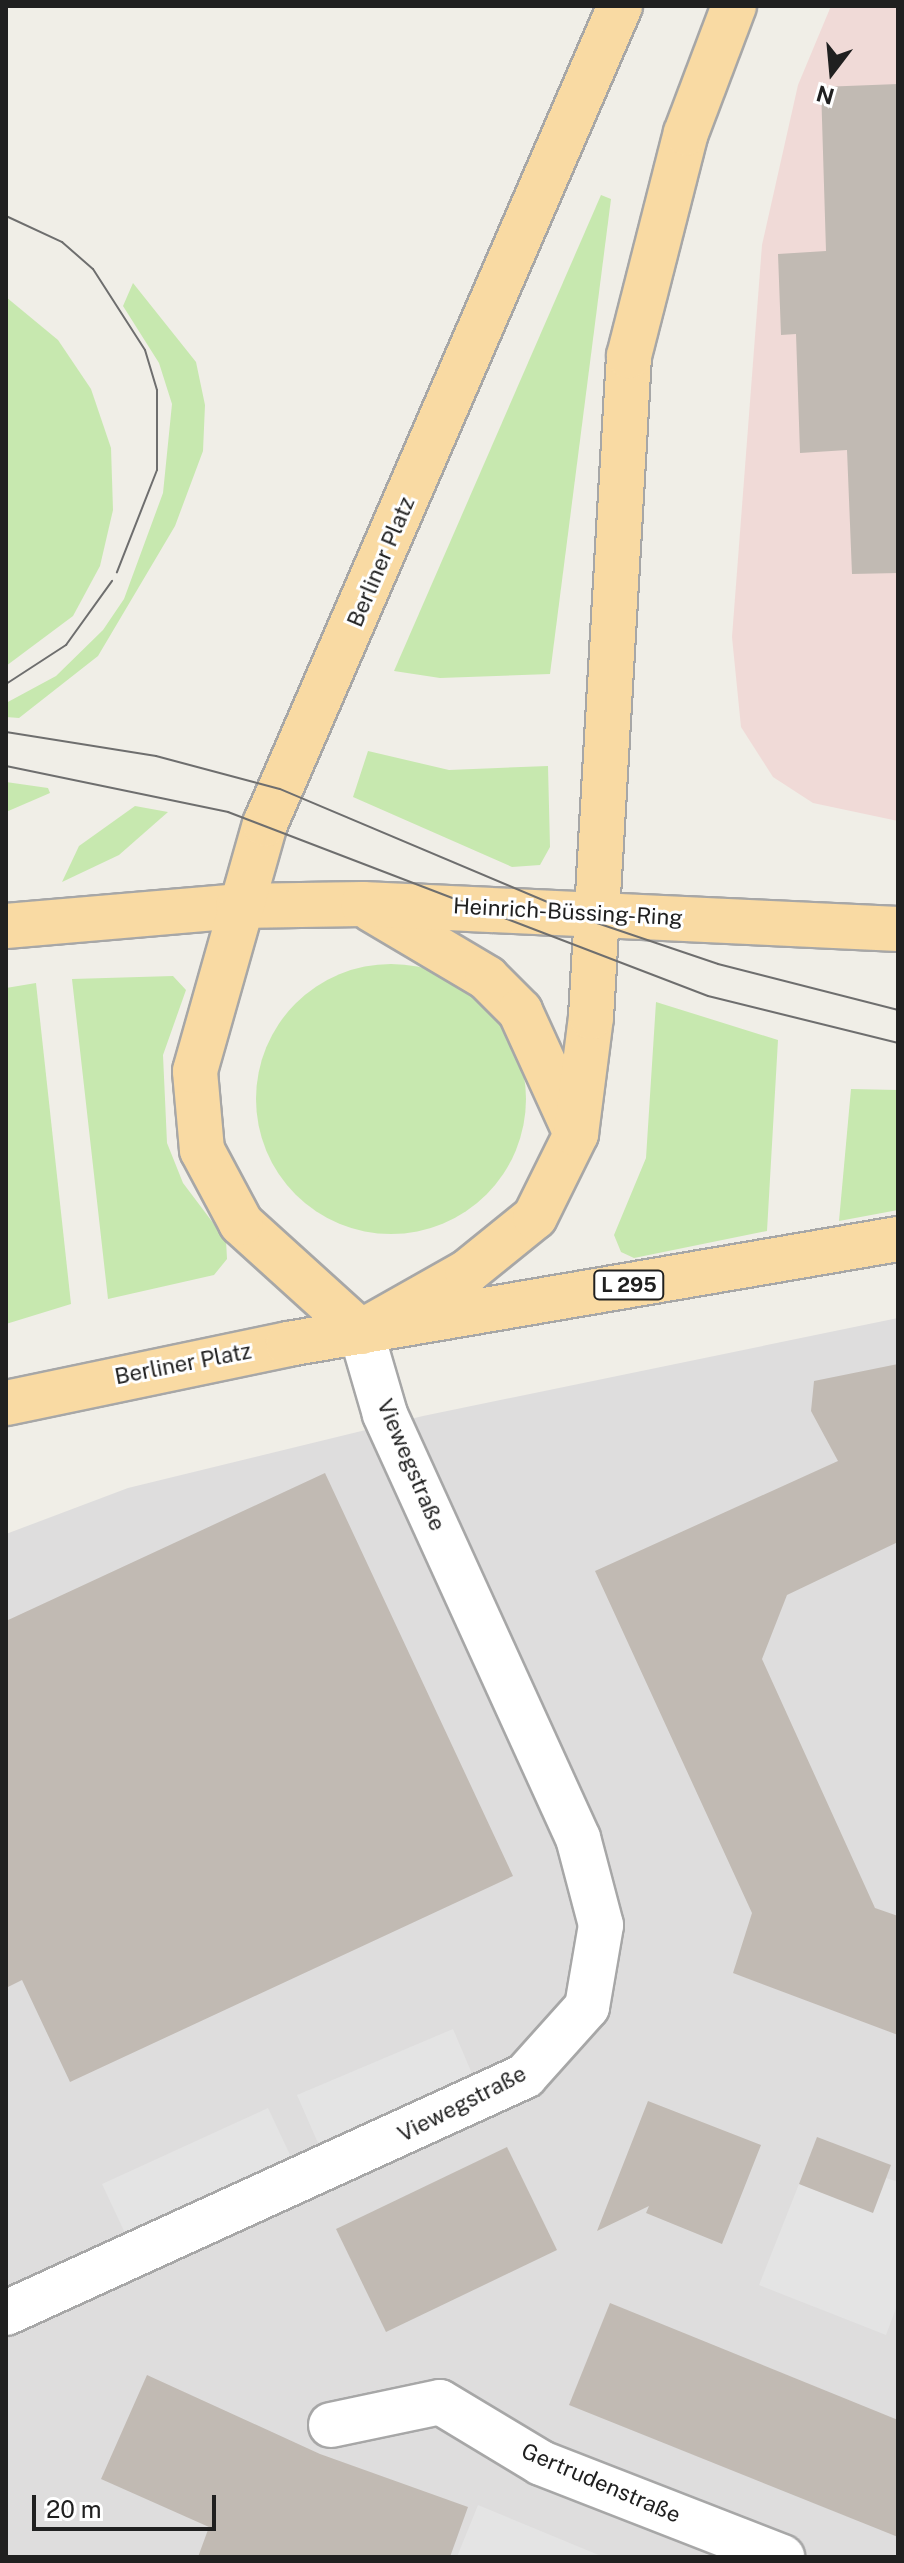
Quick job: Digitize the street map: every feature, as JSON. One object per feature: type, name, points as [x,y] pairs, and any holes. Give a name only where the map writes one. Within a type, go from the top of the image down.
[{"type":"main road","name":"Berliner Platz","points":[[361,1332],[241,1223],[202,1150],[195,1071],[238,906],[280,789],[620,6]]},
{"type":"main road","points":[[361,1332],[467,1272],[535,1217],[576,1134],[587,1083],[629,356],[686,133],[734,6]]},
{"type":"main road","name":"Heinrich-Büssing-Ring","points":[[238,906],[363,904],[898,929]]},
{"type":"main road","points":[[363,904],[487,978],[520,1011],[576,1134]]},
{"type":"main road","points":[[6,926],[238,906]]},
{"type":"main road","name":"L 295","points":[[361,1332],[898,1239]]},
{"type":"main road","name":"Berliner Platz","points":[[6,1403],[361,1332]]},
{"type":"street","name":"Viewegstraße","points":[[6,2313],[525,2076],[587,2007],[601,1925],[578,1838],[385,1414],[361,1332]]},
{"type":"street","name":"Gertrudenstraße","points":[[331,2425],[440,2402],[541,2463],[782,2557]]},
{"type":"shaded area","points":[[831,6],[898,6],[898,821],[813,803],[773,777],[741,727],[732,637],[762,245],[798,85]]},
{"type":"shaded area","points":[[898,1318],[898,2557],[6,2557],[6,1534],[128,1488],[423,1416]]},
{"type":"shaded area","points":[[453,2029],[473,2076],[318,2143],[297,2095]]},
{"type":"shaded area","points":[[268,2108],[291,2157],[125,2233],[102,2184]]},
{"type":"shaded area","points":[[886,2178],[898,2182],[898,2303],[886,2335],[759,2285],[799,2184],[873,2212]]},
{"type":"shaded area","points":[[478,2505],[601,2556],[601,2557],[457,2557]]},
{"type":"green space","points":[[601,195],[611,199],[550,674],[440,678],[394,671]]},
{"type":"green space","points":[[133,283],[196,362],[205,405],[203,451],[175,526],[98,656],[19,718],[6,717],[6,703],[56,676],[103,630],[124,599],[163,493],[172,404],[159,363],[123,306]]},
{"type":"green space","points":[[6,297],[58,340],[91,389],[111,448],[113,510],[100,566],[73,616],[6,666]]},
{"type":"green space","points":[[368,751],[449,770],[548,766],[550,847],[540,865],[512,867],[353,797]]},
{"type":"green space","points":[[6,782],[48,788],[50,793],[6,812]]},
{"type":"green space","points":[[135,806],[168,812],[119,855],[62,882],[79,846]]},
{"type":"green space","points":[[391,964],[443,974],[477,995],[495,1013],[516,1047],[526,1099],[516,1151],[495,1185],[477,1203],[443,1224],[391,1234],[339,1224],[305,1203],[287,1185],[266,1151],[256,1099],[266,1047],[287,1013],[305,995],[339,974]]},
{"type":"green space","points":[[173,976],[186,990],[163,1055],[167,1143],[183,1183],[226,1240],[227,1259],[214,1275],[108,1299],[72,979]]},
{"type":"green space","points":[[36,983],[71,1304],[6,1324],[6,988]]},
{"type":"green space","points":[[656,1002],[778,1040],[767,1231],[634,1258],[621,1252],[614,1235],[646,1158]]},
{"type":"green space","points":[[851,1089],[898,1090],[898,1210],[839,1221]]},
{"type":"building","points":[[898,84],[898,573],[852,574],[847,450],[800,453],[796,334],[781,335],[778,254],[826,251],[821,87]]},
{"type":"building","points":[[898,1364],[898,1542],[787,1595],[762,1659],[875,1908],[898,1916],[898,2035],[733,1973],[752,1913],[595,1571],[838,1461],[811,1411],[814,1381]]},
{"type":"building","points":[[325,1473],[513,1876],[70,2082],[22,1980],[6,1988],[6,1621]]},
{"type":"building","points":[[648,2101],[761,2145],[722,2244],[646,2213],[649,2206],[597,2231]]},
{"type":"building","points":[[817,2137],[891,2165],[873,2213],[799,2184]]},
{"type":"building","points":[[507,2147],[557,2250],[386,2332],[336,2229]]},
{"type":"building","points":[[610,2303],[898,2420],[898,2537],[569,2405]]},
{"type":"building","points":[[147,2375],[320,2454],[468,2507],[450,2557],[198,2557],[209,2527],[101,2479]]},
{"type":"tram line","points":[[6,216],[62,242],[93,269],[145,350],[157,390],[157,470],[117,572]]},
{"type":"tram line","points":[[6,684],[66,645],[112,581]]},
{"type":"tram line","points":[[6,732],[156,756],[280,789],[597,923],[718,964],[898,1010]]},
{"type":"tram line","points":[[6,766],[228,812],[708,996],[898,1043]]}]
